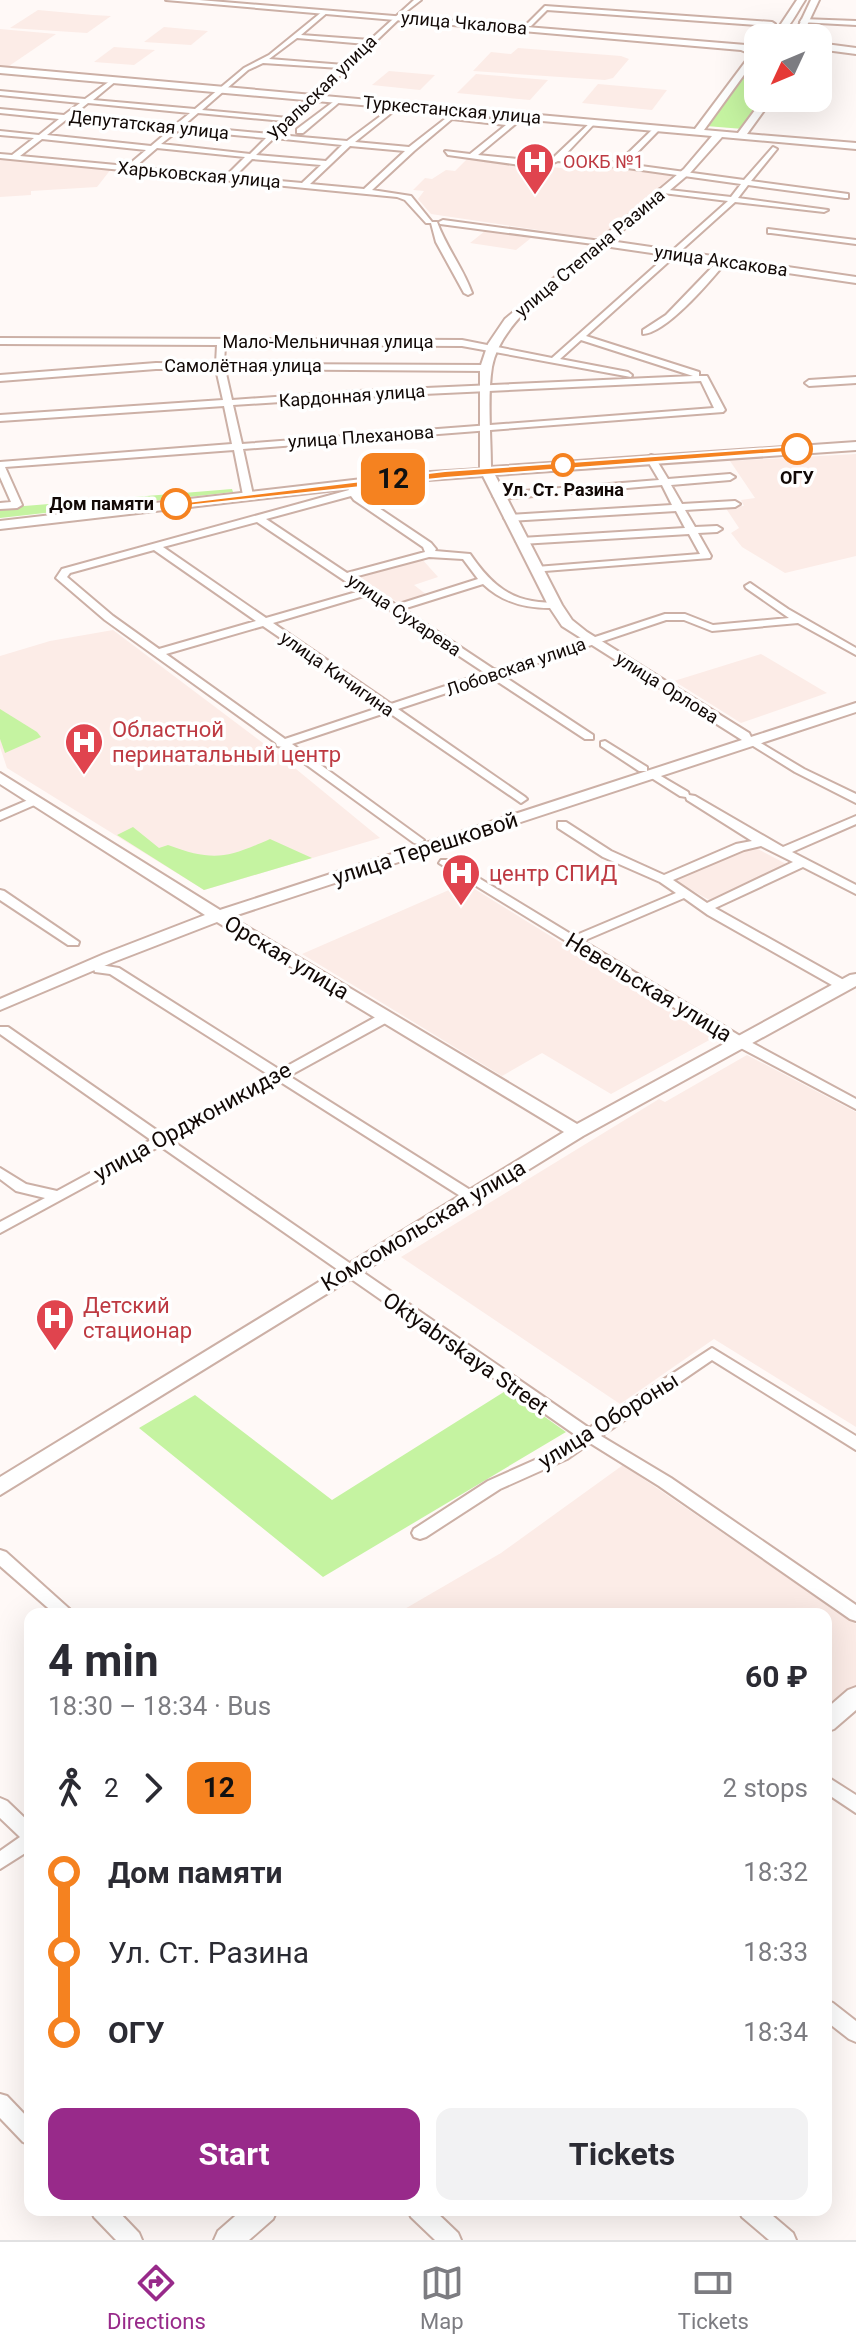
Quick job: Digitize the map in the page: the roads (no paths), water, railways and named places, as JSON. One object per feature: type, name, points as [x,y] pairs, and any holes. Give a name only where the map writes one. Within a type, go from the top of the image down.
[{"type":"main road","name":"улица Чкалова","points":[[170,0],[398,16]]},
{"type":"main road","name":"улица Чкалова","points":[[210,0],[743,44]]},
{"type":"main road","points":[[784,24],[801,0]]},
{"type":"main road","points":[[801,24],[815,0]]},
{"type":"main road","name":"улица Чкалова","points":[[441,20],[743,44]]},
{"type":"main road","points":[[698,131],[750,61],[752,52],[743,44]]},
{"type":"main road","points":[[832,50],[856,52]]},
{"type":"main road","name":"Туркестанская улица","points":[[2,71],[398,105],[455,114],[522,116],[856,146]]},
{"type":"main road","points":[[741,135],[758,112]]},
{"type":"main road","name":"улица Степана Разина","points":[[591,641],[567,623],[555,605],[485,471],[486,368],[493,347],[509,321],[685,173],[720,133]]},
{"type":"main road","name":"улица Аксакова","points":[[601,243],[856,280]]},
{"type":"main road","points":[[0,525],[485,471],[856,446]]},
{"type":"main road","name":"улица Орлова","points":[[591,641],[749,739]]},
{"type":"main road","name":"улица Терешковой","points":[[0,992],[102,946],[854,708]]},
{"type":"main road","name":"улица Терешковой","points":[[0,1005],[210,911],[418,840],[648,772]]},
{"type":"main road","name":"Орская улица","points":[[0,777],[210,911],[577,1132]]},
{"type":"main road","name":"Комсомольская улица","points":[[0,1487],[577,1132],[850,983]]},
{"type":"main road","points":[[832,1718],[856,1696]]},
{"type":"main road","points":[[228,2240],[256,2216]]},
{"type":"street","name":"Уральская улица","points":[[228,178],[418,0]]},
{"type":"street","points":[[529,25],[545,8],[772,24]]},
{"type":"street","points":[[129,168],[223,89],[325,12]]},
{"type":"street","points":[[802,21],[856,23]]},
{"type":"street","points":[[295,36],[370,42]]},
{"type":"street","points":[[268,58],[281,62]]},
{"type":"street","points":[[258,62],[347,67]]},
{"type":"street","points":[[14,157],[114,80]]},
{"type":"street","points":[[0,93],[291,120]]},
{"type":"street","points":[[300,131],[339,100]]},
{"type":"street","points":[[305,185],[349,142],[398,105]]},
{"type":"street","name":"Депутатская улица","points":[[0,111],[349,142]]},
{"type":"street","points":[[367,191],[411,149],[455,114],[513,124]]},
{"type":"street","points":[[472,156],[522,116]]},
{"type":"street","points":[[557,159],[593,122]]},
{"type":"street","points":[[282,128],[349,142],[411,149]]},
{"type":"street","points":[[620,165],[656,128]]},
{"type":"street","points":[[0,133],[326,163]]},
{"type":"street","points":[[555,359],[583,338],[735,200],[773,149]]},
{"type":"street","points":[[448,153],[540,164],[557,159],[620,165],[845,196]]},
{"type":"street","name":"Харьковская улица","points":[[0,156],[398,195],[408,198],[433,220]]},
{"type":"street","points":[[663,191],[824,210],[808,227]]},
{"type":"street","points":[[433,220],[438,239],[466,282],[468,293]]},
{"type":"street","name":"улица Аксакова","points":[[433,220],[601,243]]},
{"type":"street","points":[[771,231],[808,227],[856,242]]},
{"type":"street","points":[[646,332],[669,317],[723,261]]},
{"type":"street","points":[[583,338],[704,378]]},
{"type":"street","name":"Мало-Мельничная улица","points":[[0,341],[462,343],[652,379]]},
{"type":"street","points":[[221,342],[220,365],[248,495]]},
{"type":"street","name":"Самолётная улица","points":[[0,378],[156,366],[486,368]]},
{"type":"street","name":"Кардонная улица","points":[[0,418],[704,378]]},
{"type":"street","name":"улица Плеханова","points":[[0,465],[721,409],[704,378]]},
{"type":"street","points":[[809,383],[856,380]]},
{"type":"street","points":[[536,570],[706,556],[651,458]]},
{"type":"street","points":[[0,465],[17,505],[0,506]]},
{"type":"street","points":[[498,496],[730,477]]},
{"type":"street","points":[[418,840],[281,744],[61,578],[66,571],[259,519],[353,488],[427,545],[431,549],[429,554]]},
{"type":"street","points":[[509,518],[735,504]]},
{"type":"street","name":"улица Сухарева","points":[[259,519],[589,737]]},
{"type":"street","points":[[521,541],[717,529]]},
{"type":"street","name":"улица Кичигина","points":[[156,547],[521,799]]},
{"type":"street","points":[[346,576],[429,554],[466,556],[481,581],[530,607],[555,605]]},
{"type":"street","points":[[393,609],[481,581]]},
{"type":"street","points":[[750,586],[856,652]]},
{"type":"street","points":[[158,653],[370,591]]},
{"type":"street","points":[[752,623],[768,600]]},
{"type":"street","name":"Лобовская улица","points":[[281,744],[665,617],[685,617],[704,627],[801,620]]},
{"type":"street","name":"улица Орлова","points":[[749,739],[801,771],[856,799]]},
{"type":"street","points":[[605,744],[763,842],[856,890]]},
{"type":"street","points":[[0,816],[35,801]]},
{"type":"street","points":[[782,852],[856,820]]},
{"type":"street","points":[[562,825],[607,854],[664,879],[708,907],[850,983]]},
{"type":"street","points":[[664,879],[740,847],[763,842]]},
{"type":"street","points":[[708,907],[804,862]]},
{"type":"street","name":"Невельская улица","points":[[445,863],[740,1042],[856,1105]]},
{"type":"street","points":[[573,941],[685,893]]},
{"type":"street","points":[[0,894],[73,942]]},
{"type":"street","points":[[100,969],[114,971],[470,1196]]},
{"type":"street","name":"улица Орджоникидзе","points":[[0,1228],[276,1073],[386,1017]]},
{"type":"street","name":"Oktyabrskaya Street","points":[[3,1030],[347,1271],[588,1435],[665,1482],[856,1614]]},
{"type":"street","points":[[0,1172],[21,1188],[60,1196]]},
{"type":"street","points":[[21,1188],[26,1214]]},
{"type":"street","name":"улица Обороны","points":[[420,1533],[494,1485],[561,1455],[712,1353],[856,1444]]},
{"type":"street","points":[[0,1556],[59,1608]]},
{"type":"street","points":[[832,1787],[856,1805]]},
{"type":"street","points":[[0,1806],[24,1832]]},
{"type":"street","points":[[0,1861],[24,1843]]},
{"type":"street","points":[[832,2014],[856,2033]]},
{"type":"street","points":[[0,2103],[24,2129]]},
{"type":"street","points":[[108,2216],[131,2240]]},
{"type":"street","points":[[425,2216],[450,2240]]},
{"type":"street","points":[[757,2216],[785,2240]]},
{"type":"place","name":"ООКБ №1","points":[[535,196]]},
{"type":"place","name":"ОГУ","points":[[797,449]]},
{"type":"place","name":"Ул. Ст. Разина","points":[[563,465]]},
{"type":"place","name":"Дом памяти","points":[[176,504]]},
{"type":"place","name":"Областной перинатальный центр","points":[[84,776]]},
{"type":"place","name":"центр СПИД","points":[[461,907]]},
{"type":"place","name":"Детский стационар","points":[[55,1352]]}]
